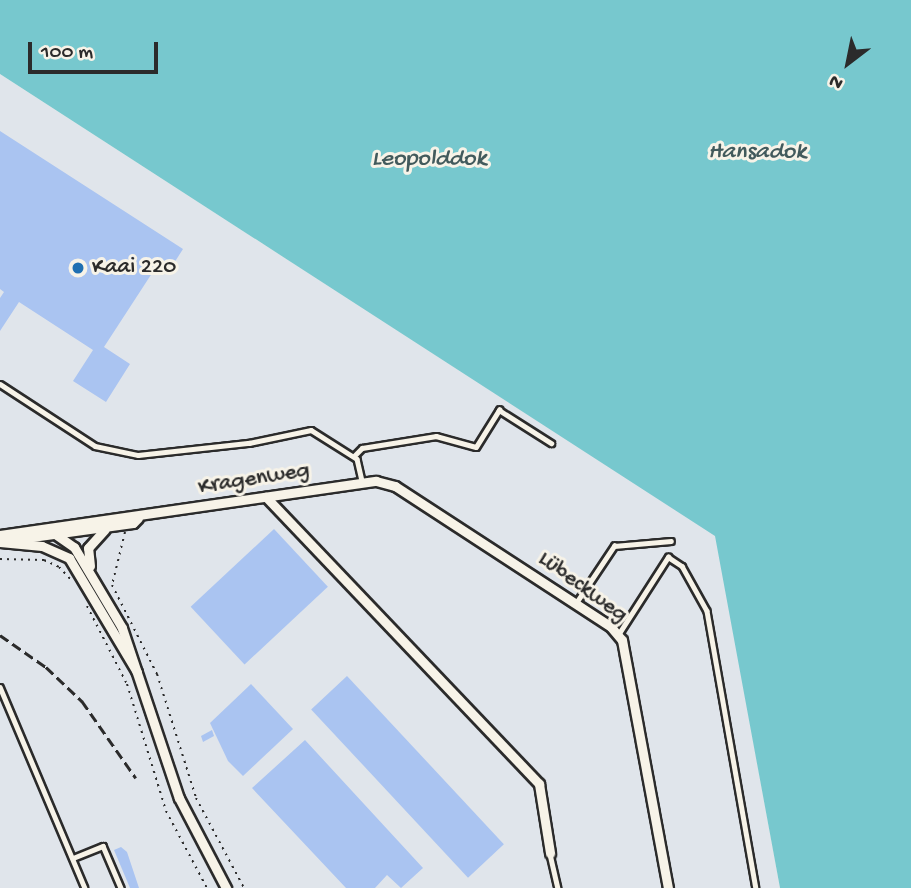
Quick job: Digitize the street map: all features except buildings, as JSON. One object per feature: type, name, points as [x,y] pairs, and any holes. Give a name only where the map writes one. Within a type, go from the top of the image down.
[{"type":"street","name":"Kragenweg","points":[[107,524],[376,481]]},
{"type":"street","name":"Lübeckweg","points":[[376,481],[395,486],[576,604],[618,635],[668,888]]},
{"type":"street","points":[[266,498],[539,784],[550,853]]},
{"type":"street","name":"Kragenweg","points":[[0,534],[40,528],[127,524],[138,518]]},
{"type":"street","points":[[107,524],[81,532],[74,547],[79,569],[143,681]]},
{"type":"street","points":[[91,572],[88,548],[107,524]]},
{"type":"street","name":"Kragenweg","points":[[40,528],[62,534]]},
{"type":"street","name":"Kragenweg","points":[[0,542],[81,532]]},
{"type":"street","points":[[62,534],[91,572],[122,628],[143,681],[179,798],[226,888]]},
{"type":"street","points":[[0,542],[52,549],[79,569]]},
{"type":"lane","points":[[0,384],[95,446],[138,455],[249,443],[311,430],[354,456],[362,482]]},
{"type":"lane","points":[[354,456],[362,448],[436,436],[476,447],[499,410],[551,443]]},
{"type":"lane","points":[[576,604],[614,546],[671,541]]},
{"type":"lane","points":[[618,635],[668,557],[682,565],[707,611],[756,888]]},
{"type":"lane","points":[[0,687],[85,888]]},
{"type":"lane","points":[[73,859],[103,846],[121,888]]},
{"type":"lane","points":[[550,853],[558,888]]},
{"type":"path","points":[[127,524],[111,582],[158,674],[196,798],[244,888]]},
{"type":"path","points":[[0,559],[44,560],[59,567],[77,590]]},
{"type":"path","points":[[83,600],[127,684],[166,811],[207,888]]},
{"type":"shaded area","points":[[0,74],[716,536],[780,888],[0,888]]},
{"type":"water","points":[[0,0],[911,0],[911,888],[780,888],[715,536],[0,74]]},
{"type":"railway","points":[[0,635],[46,667],[82,701],[136,778]]},
{"type":"place","name":"Kaai 220","points":[[78,268]]},
{"type":"water label","name":"Hansadok","points":[[757,153]]},
{"type":"water label","name":"Leopolddok","points":[[429,160]]}]
